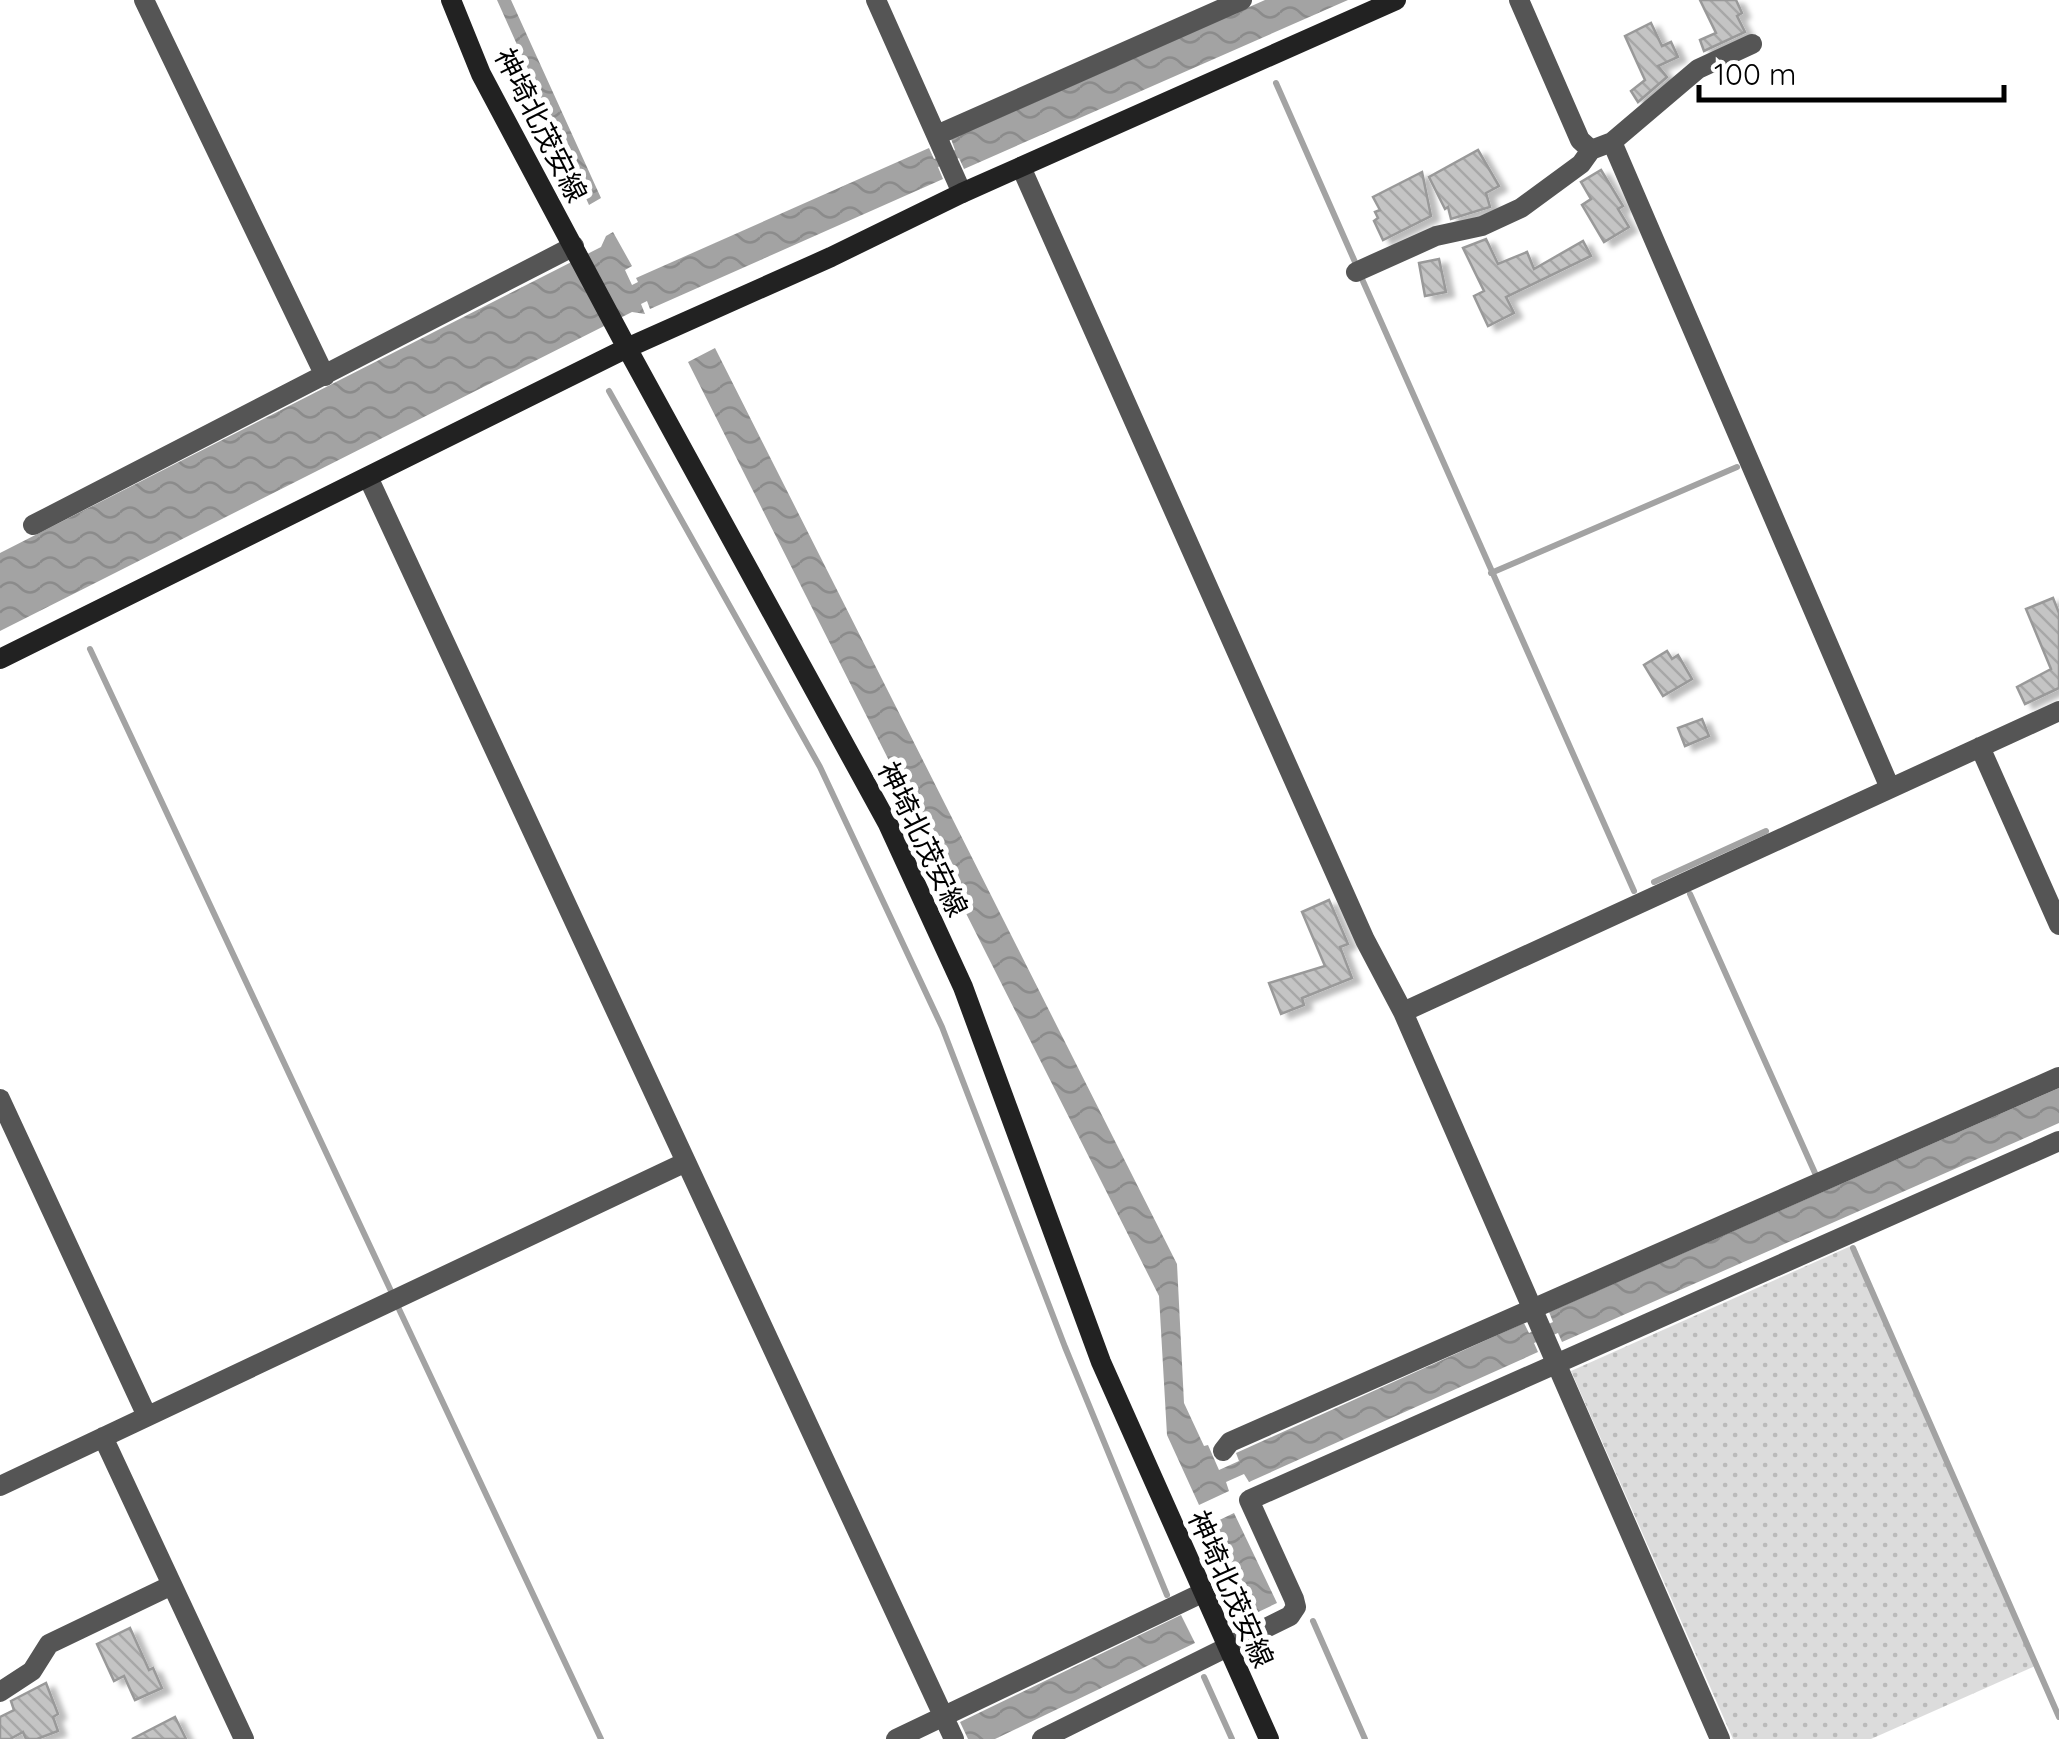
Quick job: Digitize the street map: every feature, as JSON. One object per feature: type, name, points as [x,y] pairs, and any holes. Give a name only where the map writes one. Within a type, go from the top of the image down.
[{"type":"main road","name":"神埼北茂安線","points":[[451,0],[481,74],[622,340],[888,824],[963,987],[1101,1362],[1268,1739]]},
{"type":"main road","points":[[0,659],[368,476],[622,340],[830,257],[962,193],[1396,0]]},
{"type":"street","points":[[144,0],[325,376]]},
{"type":"street","points":[[876,0],[962,193]]},
{"type":"street","points":[[944,151],[1242,0]]},
{"type":"street","points":[[1519,0],[1580,140],[1590,150]]},
{"type":"street","points":[[1356,272],[1436,236],[1482,226],[1521,208],[1581,164],[1590,150],[1612,142],[1698,69],[1752,44]]},
{"type":"street","points":[[1612,142],[1890,788]]},
{"type":"street","points":[[1021,167],[1366,940],[1403,1012],[1720,1739]]},
{"type":"street","points":[[34,524],[574,246]]},
{"type":"street","points":[[368,476],[954,1739]]},
{"type":"street","points":[[1403,1012],[2059,711]]},
{"type":"street","points":[[1980,747],[2059,925]]},
{"type":"street","points":[[1223,1451],[1230,1442],[1539,1325],[2059,1077]]},
{"type":"street","points":[[0,1100],[147,1416]]},
{"type":"street","points":[[1042,1739],[1290,1616],[1296,1607],[1249,1500],[2059,1141]]},
{"type":"street","points":[[0,1486],[686,1162]]},
{"type":"street","points":[[103,1437],[244,1739]]},
{"type":"street","points":[[0,1692],[32,1671],[50,1644],[172,1586]]},
{"type":"street","points":[[896,1739],[1202,1593]]},
{"type":"shaded area","points":[[1851,1246],[2035,1666],[1871,1739],[1733,1739],[1571,1371]]},
{"type":"water","points":[[497,0],[511,0],[601,198],[589,205]]},
{"type":"water","points":[[1265,0],[1348,0],[964,169],[959,158],[938,167],[943,179],[650,309],[647,301],[641,304],[645,314],[632,312],[0,631],[0,553],[601,247],[613,232],[632,266],[625,270],[632,285],[638,282],[636,278],[929,148],[934,159],[955,150],[951,139]]},
{"type":"water","points":[[715,348],[1177,1264],[1184,1403],[1219,1470],[1239,1461],[1236,1453],[1524,1323],[1529,1333],[1553,1322],[1549,1312],[2059,1088],[2059,1123],[1562,1342],[1558,1333],[1534,1343],[1538,1352],[1249,1482],[1244,1474],[1226,1482],[1229,1491],[1199,1505],[1167,1435],[1159,1296],[688,362]]},
{"type":"water","points":[[1234,1513],[1277,1603],[1235,1623],[1222,1596],[1239,1588],[1209,1525]]},
{"type":"water","points":[[1181,1615],[1195,1643],[995,1739],[968,1739],[960,1722]]},
{"type":"building","points":[[1700,0],[1736,0],[1742,13],[1737,16],[1745,32],[1704,51],[1700,40],[1716,33]]},
{"type":"building","points":[[1651,23],[1662,46],[1671,42],[1678,57],[1658,66],[1667,77],[1638,102],[1631,91],[1645,80],[1625,36]]},
{"type":"building","points":[[1478,150],[1499,186],[1486,193],[1490,207],[1451,219],[1429,177]]},
{"type":"building","points":[[1601,170],[1623,206],[1618,209],[1629,227],[1604,242],[1582,205],[1591,199],[1581,182]]},
{"type":"building","points":[[1422,172],[1431,216],[1383,240],[1374,221],[1378,218],[1375,212],[1380,210],[1373,197]]},
{"type":"building","points":[[1486,239],[1498,264],[1527,252],[1534,269],[1583,241],[1591,256],[1506,297],[1514,313],[1488,326],[1474,296],[1484,291],[1463,248]]},
{"type":"building","points":[[1439,259],[1446,292],[1425,296],[1419,263]]},
{"type":"building","points":[[2053,598],[2059,613],[2059,688],[2025,704],[2017,687],[2051,669],[2026,609]]},
{"type":"building","points":[[1667,651],[1672,659],[1678,655],[1692,679],[1663,696],[1644,665]]},
{"type":"building","points":[[1702,719],[1709,736],[1685,746],[1678,728]]},
{"type":"building","points":[[1329,900],[1348,944],[1340,947],[1352,978],[1302,998],[1304,1005],[1281,1014],[1269,983],[1325,966],[1302,912]]},
{"type":"building","points":[[130,1628],[162,1688],[135,1700],[124,1676],[114,1681],[97,1644]]},
{"type":"building","points":[[46,1683],[58,1714],[53,1717],[58,1731],[37,1739],[26,1739],[23,1732],[0,1739],[0,1717],[14,1710],[11,1701]]},
{"type":"building","points":[[175,1717],[186,1739],[132,1739]]},
{"type":"waterway","points":[[1276,83],[1355,262]]},
{"type":"waterway","points":[[1362,279],[1634,891]]},
{"type":"waterway","points":[[609,391],[820,767],[942,1027],[1065,1347],[1167,1595]]},
{"type":"waterway","points":[[1491,573],[1737,467]]},
{"type":"waterway","points":[[90,649],[391,1291]]},
{"type":"waterway","points":[[1654,882],[1766,831]]},
{"type":"waterway","points":[[1690,894],[1815,1173]]},
{"type":"waterway","points":[[1853,1248],[2059,1717]]},
{"type":"waterway","points":[[398,1307],[601,1739]]},
{"type":"waterway","points":[[1313,1621],[1365,1739]]},
{"type":"waterway","points":[[1204,1677],[1232,1739]]}]
